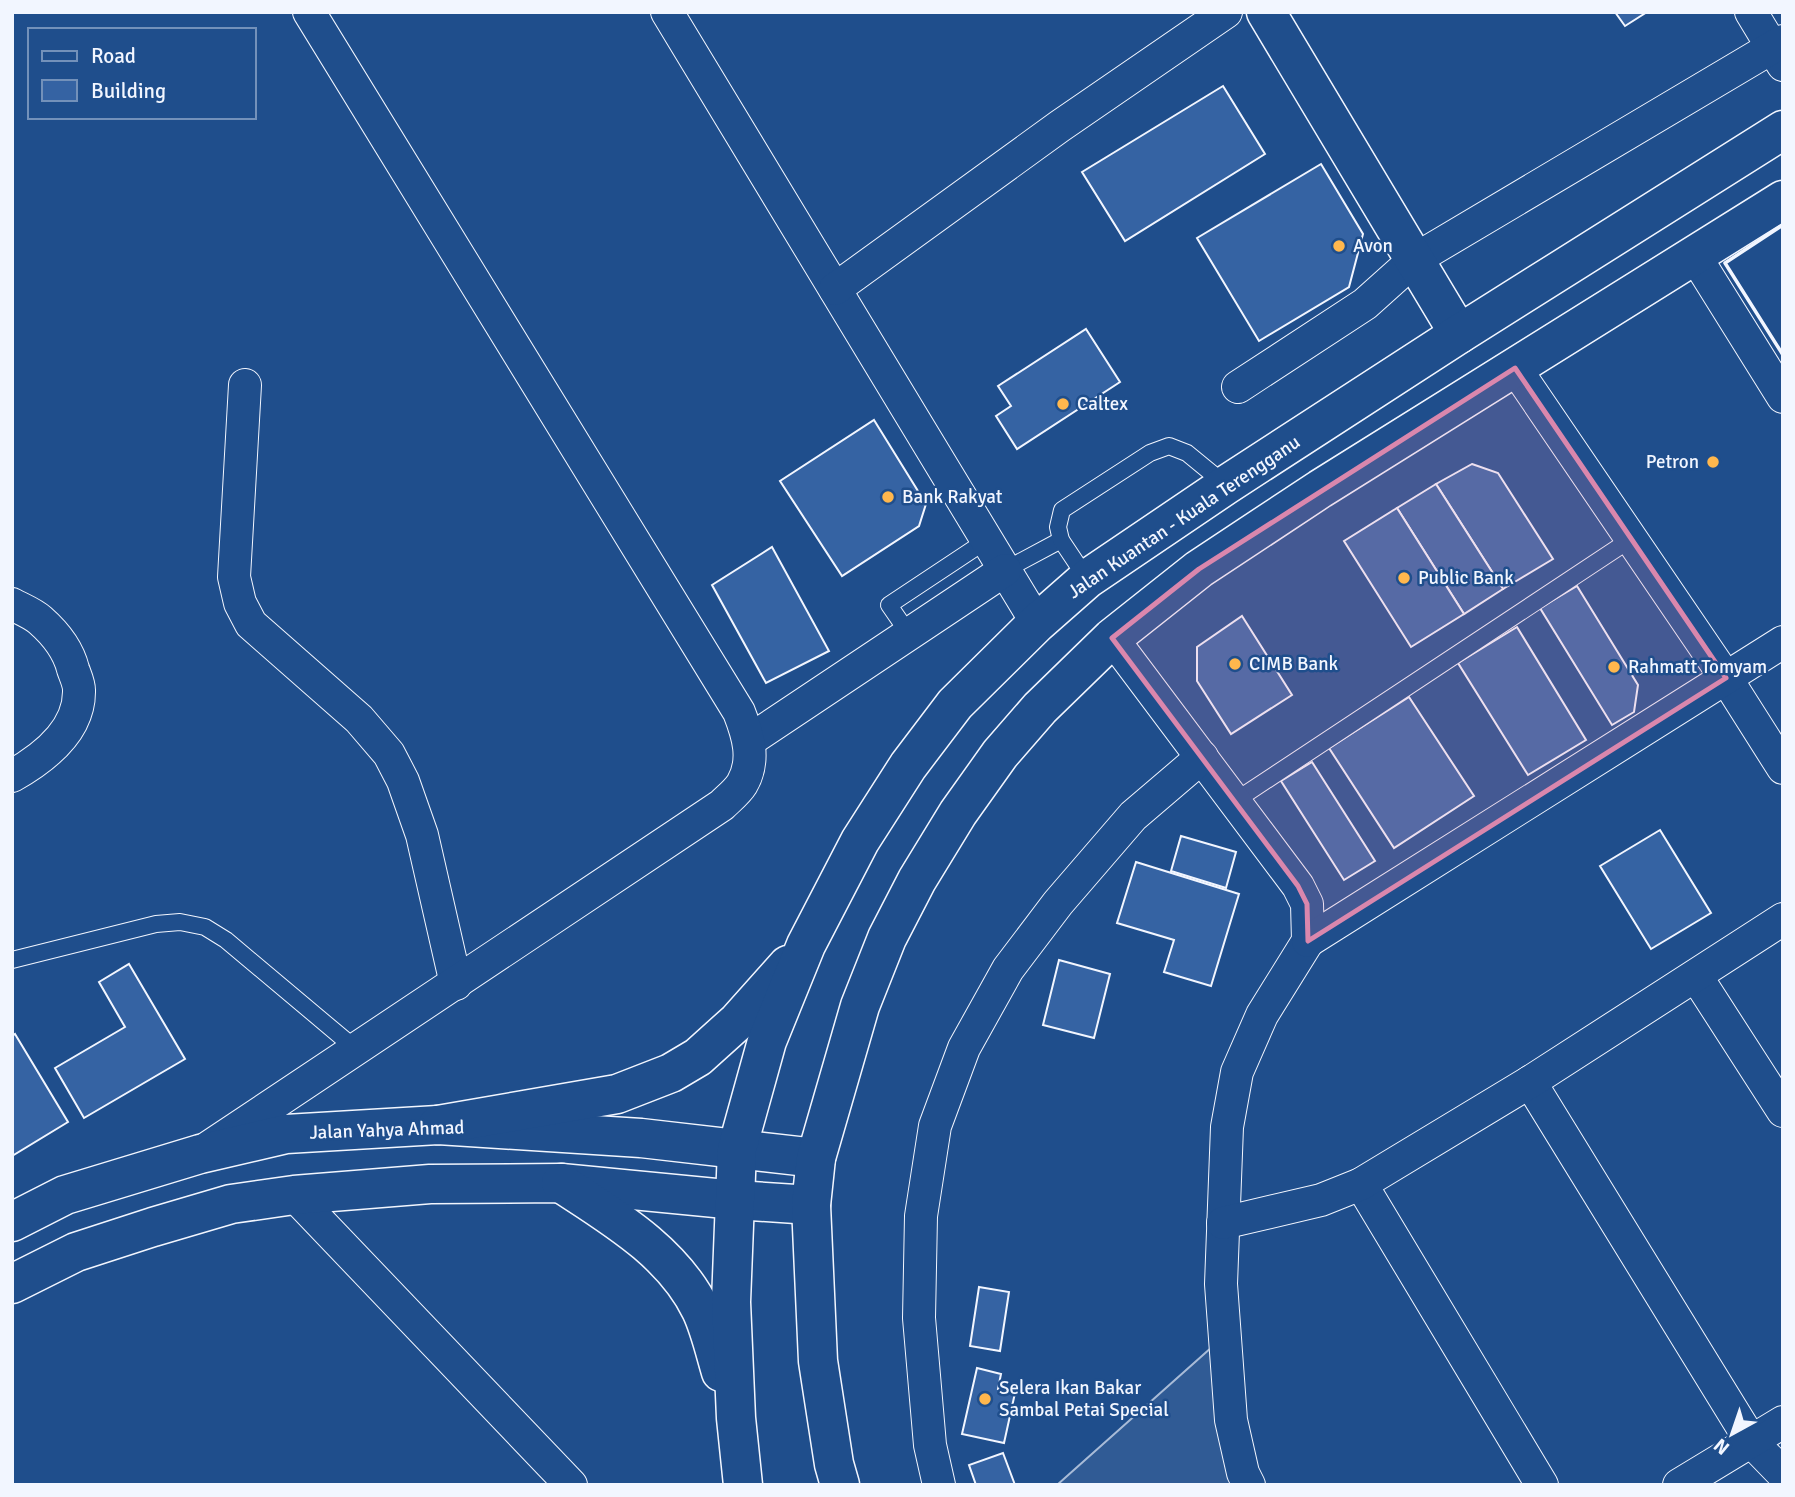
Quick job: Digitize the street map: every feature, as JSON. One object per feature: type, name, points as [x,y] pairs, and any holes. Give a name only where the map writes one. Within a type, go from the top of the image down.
[{"type":"main road","points":[[1266,12],[1459,334]]},
{"type":"main road","name":"Jalan Kuantan - Kuala Terengganu","points":[[743,1485],[736,1418],[731,1302],[737,1149],[768,1041],[806,945],[860,841],[908,766],[955,704],[1037,623],[1087,579],[1459,334],[1783,130]]},
{"type":"main road","points":[[840,1485],[834,1464],[818,1361],[811,1205],[816,1158],[860,1006],[887,938],[917,880],[958,813],[1000,754],[1040,708],[1112,638],[1221,555],[1320,489],[1783,200]]},
{"type":"main road","points":[[438,1125],[617,1094],[671,1073],[698,1057],[738,1021],[806,945]]},
{"type":"main road","name":"Jalan Yahya Ahmad","points":[[12,1222],[65,1195],[200,1154],[286,1134],[438,1125],[641,1138],[816,1158]]},
{"type":"main road","points":[[12,1284],[76,1252],[231,1204],[295,1195],[430,1184],[561,1183],[811,1205]]},
{"type":"main road","points":[[561,1183],[628,1227],[658,1254],[679,1278],[701,1310],[736,1418]]},
{"type":"street","points":[[200,1154],[722,805],[742,784],[749,762],[750,740],[739,712],[309,12]]},
{"type":"street","points":[[667,12],[1037,623]]},
{"type":"street","points":[[835,289],[1060,126],[1226,12]]},
{"type":"street","points":[[1238,387],[1365,304],[1414,260],[1779,52],[1751,12]]},
{"type":"street","points":[[1695,256],[1783,397]]},
{"type":"street","points":[[1516,368],[1726,678],[1783,768]]},
{"type":"street","points":[[245,385],[234,577],[240,603],[251,624],[359,719],[389,754],[422,835],[456,984]]},
{"type":"street","points":[[750,740],[1005,570]]},
{"type":"street","points":[[12,604],[38,618],[61,640],[71,661],[79,689],[76,712],[65,732],[50,751],[12,776]]},
{"type":"street","points":[[1112,638],[1298,886],[1307,904],[1308,941]]},
{"type":"street","points":[[1249,1485],[1243,1473],[1231,1420],[1221,1284],[1227,1127],[1237,1072],[1262,1015],[1308,941],[1783,642]]},
{"type":"street","points":[[939,1485],[930,1445],[919,1318],[921,1216],[935,1126],[964,1048],[1008,969],[1058,903],[1133,816],[1202,757]]},
{"type":"street","points":[[1223,1223],[1321,1200],[1361,1184],[1530,1082],[1783,919]]},
{"type":"street","points":[[1696,976],[1783,1111]]},
{"type":"street","points":[[1530,1082],[1751,1441],[1783,1474]]},
{"type":"street","points":[[1361,1184],[1542,1485]]},
{"type":"street","points":[[295,1195],[571,1485]]},
{"type":"street","points":[[1679,1485],[1783,1422]]},
{"type":"lane","points":[[1087,579],[1060,540],[1058,527],[1062,510],[1150,453],[1169,446],[1186,453],[1226,485]]},
{"type":"lane","points":[[1235,801],[1632,539]]},
{"type":"lane","points":[[909,634],[889,605],[987,540]]},
{"type":"lane","points":[[1005,570],[1060,540]]},
{"type":"lane","points":[[12,960],[156,924],[180,922],[205,928],[226,940],[357,1050]]},
{"type":"highlighted area","points":[[1515,368],[1726,678],[1308,941],[1307,904],[1298,886],[1112,638],[1199,569]]},
{"type":"shaded area","points":[[1212,1347],[1234,1485],[1057,1485]]},
{"type":"building","points":[[1615,12],[1647,12],[1625,26]]},
{"type":"building","points":[[1223,86],[1265,154],[1125,241],[1082,172]]},
{"type":"building","points":[[1321,164],[1363,234],[1349,287],[1259,341],[1197,238]]},
{"type":"building","points":[[1086,329],[1120,382],[1017,449],[996,416],[1011,406],[998,386]]},
{"type":"building","points":[[874,420],[926,504],[919,526],[842,576],[780,481]]},
{"type":"building","points":[[1472,464],[1498,473],[1553,559],[1503,589],[1436,484]]},
{"type":"building","points":[[1436,484],[1503,589],[1464,614],[1397,508]]},
{"type":"building","name":"Public Bank","points":[[1397,508],[1464,614],[1411,647],[1344,541]]},
{"type":"building","points":[[772,547],[829,651],[766,683],[712,585]]},
{"type":"building","points":[[1577,586],[1638,685],[1634,712],[1612,725],[1540,608]]},
{"type":"building","name":"CIMB Bank","points":[[1242,616],[1292,695],[1231,734],[1197,681],[1197,647]]},
{"type":"building","points":[[1517,627],[1586,740],[1528,775],[1458,663]]},
{"type":"building","points":[[1409,697],[1474,796],[1394,848],[1329,748]]},
{"type":"building","points":[[1312,762],[1375,861],[1344,880],[1281,781]]},
{"type":"building","points":[[1660,830],[1711,913],[1651,949],[1600,866]]},
{"type":"building","points":[[1181,836],[1236,852],[1226,888],[1171,871]]},
{"type":"building","points":[[1136,862],[1239,894],[1211,986],[1164,972],[1174,940],[1117,923]]},
{"type":"building","points":[[1059,960],[1110,974],[1094,1038],[1043,1025]]},
{"type":"building","points":[[129,964],[185,1059],[84,1118],[55,1068],[125,1027],[99,982]]},
{"type":"building","points":[[15,1034],[68,1122],[12,1156],[12,1036]]},
{"type":"building","points":[[979,1287],[1009,1292],[1000,1351],[970,1346]]},
{"type":"building","points":[[977,1368],[1001,1374],[998,1389],[1015,1393],[1004,1443],[962,1434]]},
{"type":"building","points":[[1003,1453],[1015,1485],[976,1485],[969,1465]]},
{"type":"wall","points":[[1783,225],[1725,263],[1783,355]]},
{"type":"place","name":"Avon","points":[[1339,246]]},
{"type":"place","name":"Caltex","points":[[1063,404]]},
{"type":"place","name":"Petron","points":[[1713,462]]},
{"type":"place","name":"Bank Rakyat","points":[[888,497]]},
{"type":"place","name":"Public Bank","points":[[1404,578]]},
{"type":"place","name":"CIMB Bank","points":[[1235,664]]},
{"type":"place","name":"Rahmatt Tomyam","points":[[1614,667]]},
{"type":"place","name":"Selera Ikan Bakar Sambal Petai Special","points":[[985,1399]]}]
